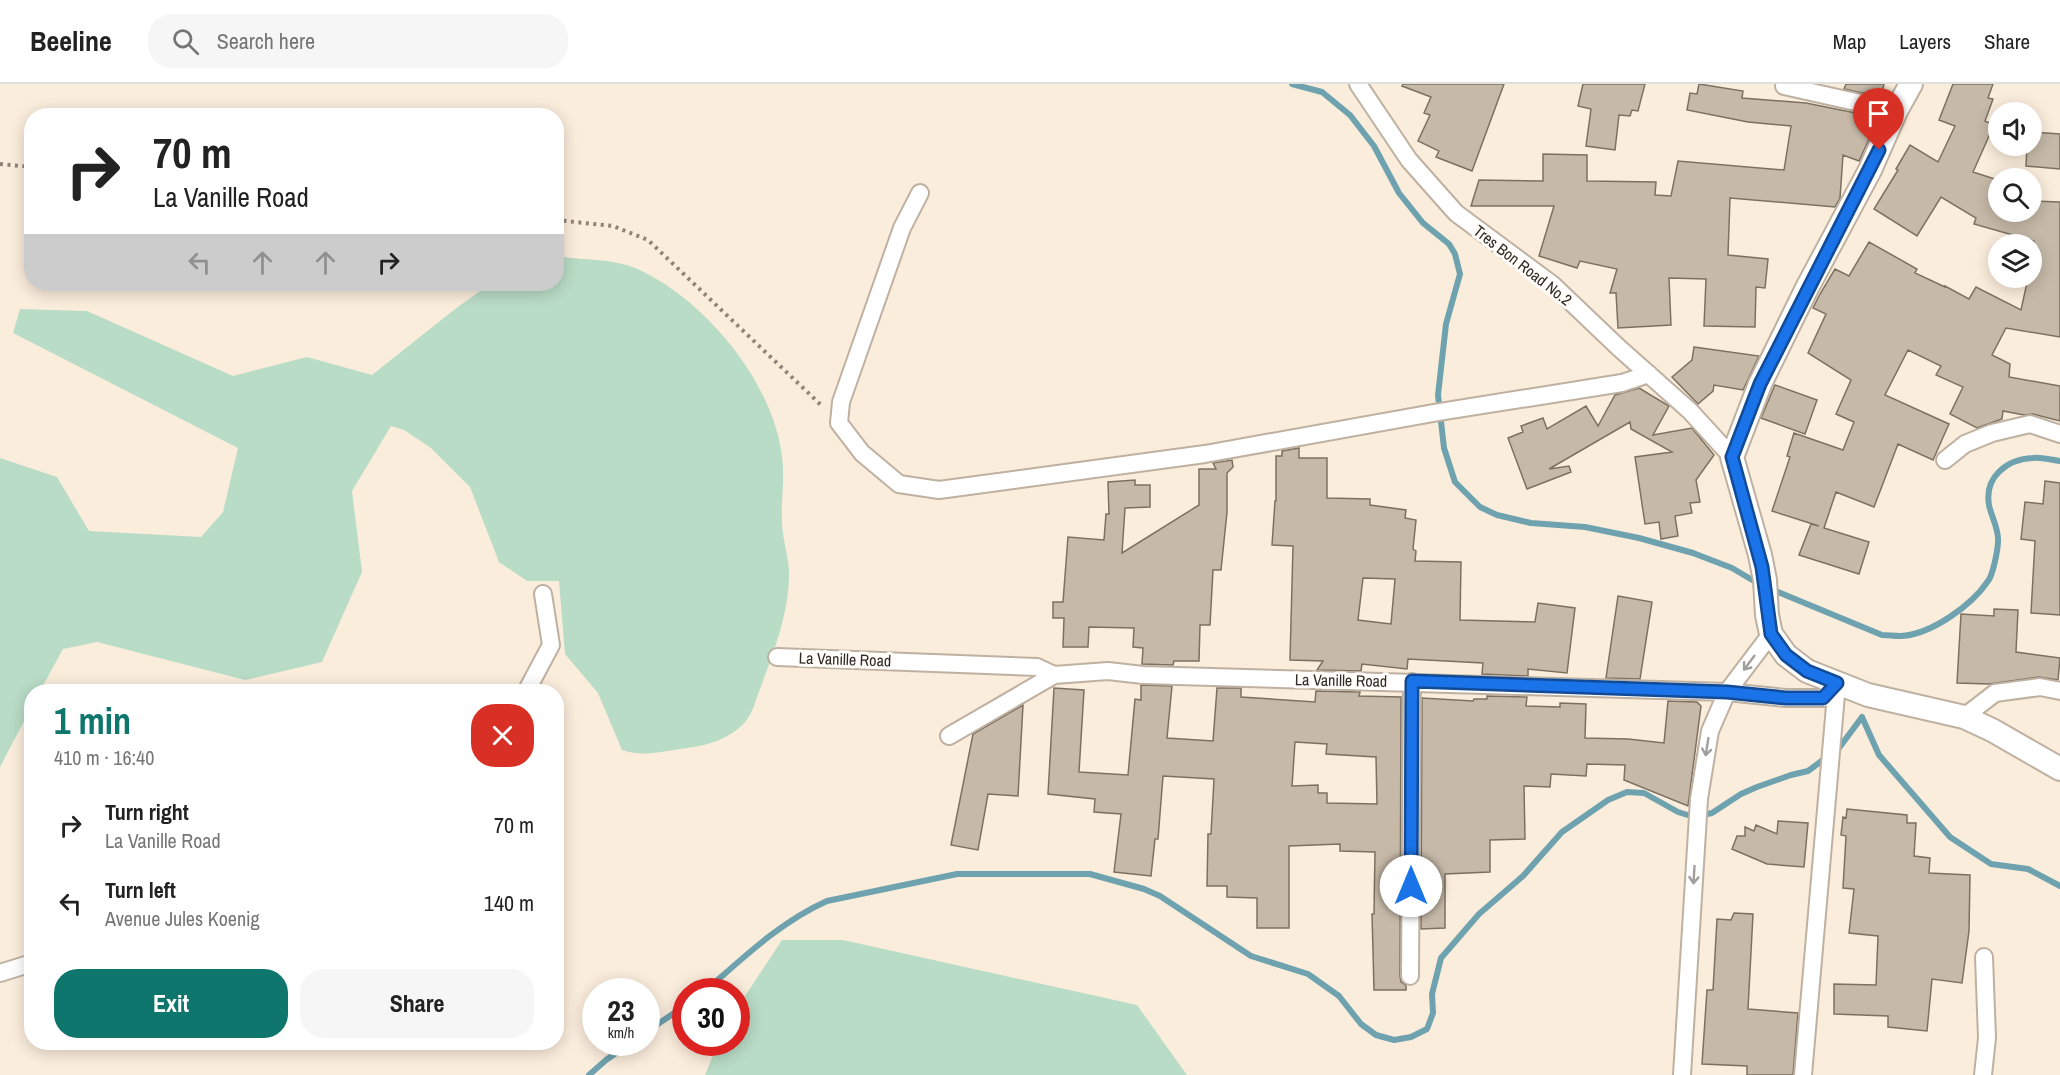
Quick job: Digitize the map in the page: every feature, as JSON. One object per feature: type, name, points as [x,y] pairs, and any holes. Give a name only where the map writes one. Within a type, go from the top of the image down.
[{"type":"street","name":"Tres Bon Road No.2","points":[[1358,84],[1410,160],[1456,213],[1553,285],[1690,411],[1732,457]]},
{"type":"street","points":[[1911,84],[1896,111],[1870,170],[1807,288],[1760,384],[1732,457],[1765,580],[1769,625],[1786,655],[1807,671],[1868,695],[1964,717],[1992,730],[2060,769]]},
{"type":"street","points":[[1784,86],[1896,111]]},
{"type":"street","points":[[920,193],[902,228],[844,391],[839,423],[862,453],[899,484],[939,490],[1205,454],[1439,412],[1622,383],[1649,374]]},
{"type":"street","points":[[1945,460],[1965,444],[1992,433],[2030,424],[2060,434]]},
{"type":"street","points":[[530,684],[551,645],[543,594]]},
{"type":"street","points":[[1682,1075],[1699,798],[1710,731],[1727,692],[1769,625]]},
{"type":"street","name":"La Vanille Road","points":[[777,657],[1037,667],[1054,675]]},
{"type":"street","name":"La Vanille Road","points":[[949,736],[1054,675],[1108,671],[1143,675],[1412,681],[1727,692],[1786,698],[1823,698],[1837,683]]},
{"type":"street","points":[[1410,976],[1412,681]]},
{"type":"street","points":[[1803,1075],[1837,683]]},
{"type":"street","points":[[1964,717],[1995,693],[2040,687],[2060,691]]},
{"type":"street","points":[[1983,1075],[1987,1038],[1984,957]]},
{"type":"street","points":[[0,973],[24,966]]},
{"type":"path","points":[[0,164],[24,166]]},
{"type":"path","points":[[564,221],[613,226],[648,240],[839,423]]},
{"type":"green space","points":[[564,257],[609,261],[635,268],[661,281],[686,299],[731,345],[750,372],[765,400],[776,429],[783,465],[782,527],[789,570],[787,601],[776,645],[748,718],[731,734],[715,742],[651,753],[622,750],[598,693],[565,654],[559,581],[527,581],[499,562],[470,487],[431,448],[404,430],[391,426],[352,491],[362,572],[322,662],[245,680],[97,642],[63,649],[44,684],[24,684],[24,721],[0,767],[0,458],[57,477],[89,531],[201,537],[223,512],[238,448],[13,333],[20,309],[87,311],[233,376],[307,357],[372,375],[480,291],[564,291]]},
{"type":"green space","points":[[782,940],[843,940],[1137,1005],[1187,1075],[705,1075],[713,1056],[750,1056],[750,988]]},
{"type":"building","points":[[1403,84],[1504,84],[1472,171],[1436,157],[1439,151],[1418,141],[1430,115],[1424,113],[1431,97],[1402,86]]},
{"type":"building","points":[[1583,84],[1645,84],[1638,111],[1632,110],[1630,116],[1619,115],[1615,150],[1586,146],[1591,109],[1578,106]]},
{"type":"building","points":[[1699,84],[1743,91],[1742,98],[1806,103],[1876,117],[1875,126],[1859,161],[1843,155],[1840,198],[1835,207],[1730,198],[1728,255],[1768,259],[1765,288],[1756,287],[1755,327],[1704,326],[1706,279],[1669,278],[1671,325],[1618,328],[1616,293],[1610,293],[1617,269],[1580,261],[1577,268],[1539,256],[1554,206],[1471,206],[1479,180],[1543,181],[1543,154],[1587,155],[1587,181],[1656,182],[1655,195],[1671,196],[1678,161],[1784,170],[1791,126],[1748,122],[1687,110],[1690,93],[1697,94]]},
{"type":"building","points":[[1846,84],[1884,84],[1881,97],[1844,89]]},
{"type":"building","points":[[1953,84],[1993,84],[1988,98],[1993,99],[1992,102],[1988,102],[1985,121],[1988,122],[1988,138],[1973,172],[1988,177],[1988,222],[2042,222],[2042,201],[2060,202],[2060,337],[2006,328],[1992,355],[2010,364],[2009,377],[2060,386],[2060,421],[2033,414],[2024,415],[2003,411],[2002,419],[1977,428],[1950,414],[1963,387],[1936,375],[1941,366],[1908,350],[1885,395],[1949,424],[1933,460],[1898,444],[1874,507],[1836,492],[1824,528],[1869,542],[1859,574],[1799,555],[1811,524],[1819,526],[1772,511],[1790,457],[1787,456],[1794,433],[1843,450],[1854,422],[1836,414],[1851,380],[1808,353],[1826,314],[1813,308],[1835,269],[1849,276],[1869,242],[1917,269],[1915,273],[1969,299],[1976,287],[2021,310],[2026,288],[2042,288],[2042,234],[2009,234],[1974,224],[1976,218],[1941,197],[1917,236],[1874,209],[1910,145],[1938,162],[1955,126],[1939,120]]},
{"type":"building","points":[[2042,133],[2060,134],[2060,169],[2026,166],[2026,156],[2042,156]]},
{"type":"building","points":[[1694,347],[1759,356],[1743,390],[1714,385],[1713,391],[1698,404],[1672,377],[1692,360]]},
{"type":"building","points":[[1775,385],[1817,400],[1805,434],[1761,418]]},
{"type":"building","points":[[1639,388],[1669,406],[1653,435],[1692,428],[1714,455],[1696,480],[1700,502],[1690,503],[1692,513],[1675,516],[1678,536],[1661,539],[1659,522],[1645,524],[1635,457],[1672,452],[1631,429],[1630,422],[1549,469],[1569,466],[1571,472],[1527,489],[1508,438],[1523,432],[1521,426],[1543,418],[1547,429],[1586,406],[1598,426],[1615,395]]},
{"type":"building","points":[[1299,448],[1299,458],[1327,458],[1327,498],[1370,499],[1370,505],[1406,510],[1405,518],[1416,520],[1413,549],[1416,551],[1415,561],[1461,562],[1460,620],[1535,622],[1538,603],[1575,608],[1567,673],[1528,669],[1528,676],[1482,674],[1483,663],[1408,659],[1407,669],[1362,664],[1361,671],[1317,670],[1323,661],[1290,660],[1293,546],[1272,545],[1276,501],[1276,456],[1282,456],[1282,451]],"holes":[[[1363,578],[1395,579],[1391,624],[1358,620]]]},
{"type":"building","points":[[1232,460],[1233,467],[1227,473],[1227,512],[1221,570],[1213,570],[1210,625],[1200,625],[1199,661],[1174,661],[1173,665],[1142,664],[1143,648],[1133,647],[1134,628],[1089,627],[1088,647],[1063,647],[1064,618],[1053,618],[1053,602],[1063,602],[1068,537],[1104,540],[1106,514],[1109,514],[1108,482],[1135,480],[1135,485],[1150,485],[1150,507],[1125,508],[1122,553],[1199,505],[1199,469],[1216,469],[1213,463]]},
{"type":"building","points":[[2045,481],[2060,483],[2060,615],[2031,613],[2035,541],[2021,539],[2025,502],[2043,504]]},
{"type":"building","points":[[1618,596],[1652,602],[1640,679],[1606,678]]},
{"type":"building","points":[[1994,609],[2018,610],[2016,652],[2060,658],[2058,680],[2039,677],[1989,684],[1957,683],[1961,614],[1994,616]]},
{"type":"building","points":[[1141,685],[1172,686],[1167,738],[1213,741],[1217,688],[1241,688],[1241,697],[1315,702],[1316,691],[1360,692],[1359,696],[1401,697],[1400,976],[1401,982],[1406,985],[1406,990],[1374,990],[1372,914],[1374,914],[1375,852],[1340,851],[1340,844],[1289,846],[1289,928],[1257,928],[1257,898],[1227,897],[1227,886],[1207,886],[1208,834],[1211,834],[1214,779],[1163,776],[1158,839],[1155,839],[1151,876],[1114,872],[1121,814],[1094,812],[1095,799],[1048,794],[1054,688],[1084,690],[1079,772],[1128,775],[1135,699],[1141,700]],"holes":[[[1295,742],[1327,744],[1326,754],[1376,757],[1377,804],[1327,803],[1327,793],[1318,793],[1318,785],[1292,786]]]},
{"type":"building","points":[[1487,696],[1527,697],[1526,706],[1560,707],[1560,703],[1586,704],[1585,738],[1664,743],[1668,701],[1697,702],[1701,706],[1688,806],[1624,780],[1625,765],[1587,764],[1586,776],[1551,774],[1550,787],[1524,786],[1525,839],[1490,840],[1490,872],[1445,874],[1445,928],[1421,929],[1422,698],[1473,701],[1474,699],[1487,699]]},
{"type":"building","points":[[1023,705],[1018,796],[988,794],[978,850],[951,845],[973,734]]},
{"type":"building","points":[[1847,809],[1907,815],[1907,823],[1916,823],[1914,856],[1930,858],[1929,873],[1970,875],[1969,931],[1962,983],[1932,979],[1927,1031],[1888,1027],[1888,1016],[1834,1014],[1834,984],[1876,985],[1878,936],[1849,933],[1854,889],[1843,888],[1846,836],[1841,835],[1843,817],[1846,818]]},
{"type":"building","points":[[1778,821],[1808,823],[1804,867],[1767,864],[1732,849],[1737,836],[1745,836],[1745,827],[1754,831],[1756,825],[1777,834]]},
{"type":"building","points":[[1734,913],[1753,914],[1748,1009],[1798,1013],[1793,1075],[1747,1075],[1747,1066],[1702,1064],[1707,990],[1713,990],[1717,919],[1731,920]]},
{"type":"waterway","points":[[1292,84],[1322,92],[1350,115],[1374,146],[1399,193],[1423,223],[1449,244],[1455,254],[1460,274],[1446,324],[1438,395],[1444,448],[1455,482],[1480,507],[1497,515],[1531,523],[1585,527],[1639,538],[1693,553],[1732,568],[1759,584]]},
{"type":"waterway","points":[[1771,589],[1882,635],[1900,636],[1925,630],[1961,609],[1972,600],[1990,578],[1998,541],[1988,495],[1990,486],[1999,471],[2023,459],[2039,458],[2060,461]]},
{"type":"waterway","points":[[1862,717],[1879,755],[1950,837],[1991,864],[2028,869],[2060,886]]},
{"type":"waterway","points":[[1835,751],[1862,717]]},
{"type":"waterway","points":[[720,978],[793,919],[827,901],[957,874],[1090,874],[1144,889],[1160,896],[1251,956],[1308,974],[1339,996],[1361,1024],[1376,1035],[1394,1040],[1411,1037],[1427,1029],[1433,1013],[1432,994],[1441,958],[1479,914],[1523,876],[1562,832],[1608,800],[1627,792],[1644,793],[1678,812],[1694,817],[1712,813],[1741,794],[1757,787],[1808,771],[1827,757]]},
{"type":"waterway","points":[[660,1023],[672,1014]]},
{"type":"waterway","points":[[589,1075],[612,1056]]},
{"type":"route","points":[[1411,886],[1412,681],[1727,692],[1786,698],[1823,698],[1837,683],[1807,671],[1786,655],[1771,634],[1760,555],[1732,457],[1760,384],[1879,150]]}]
